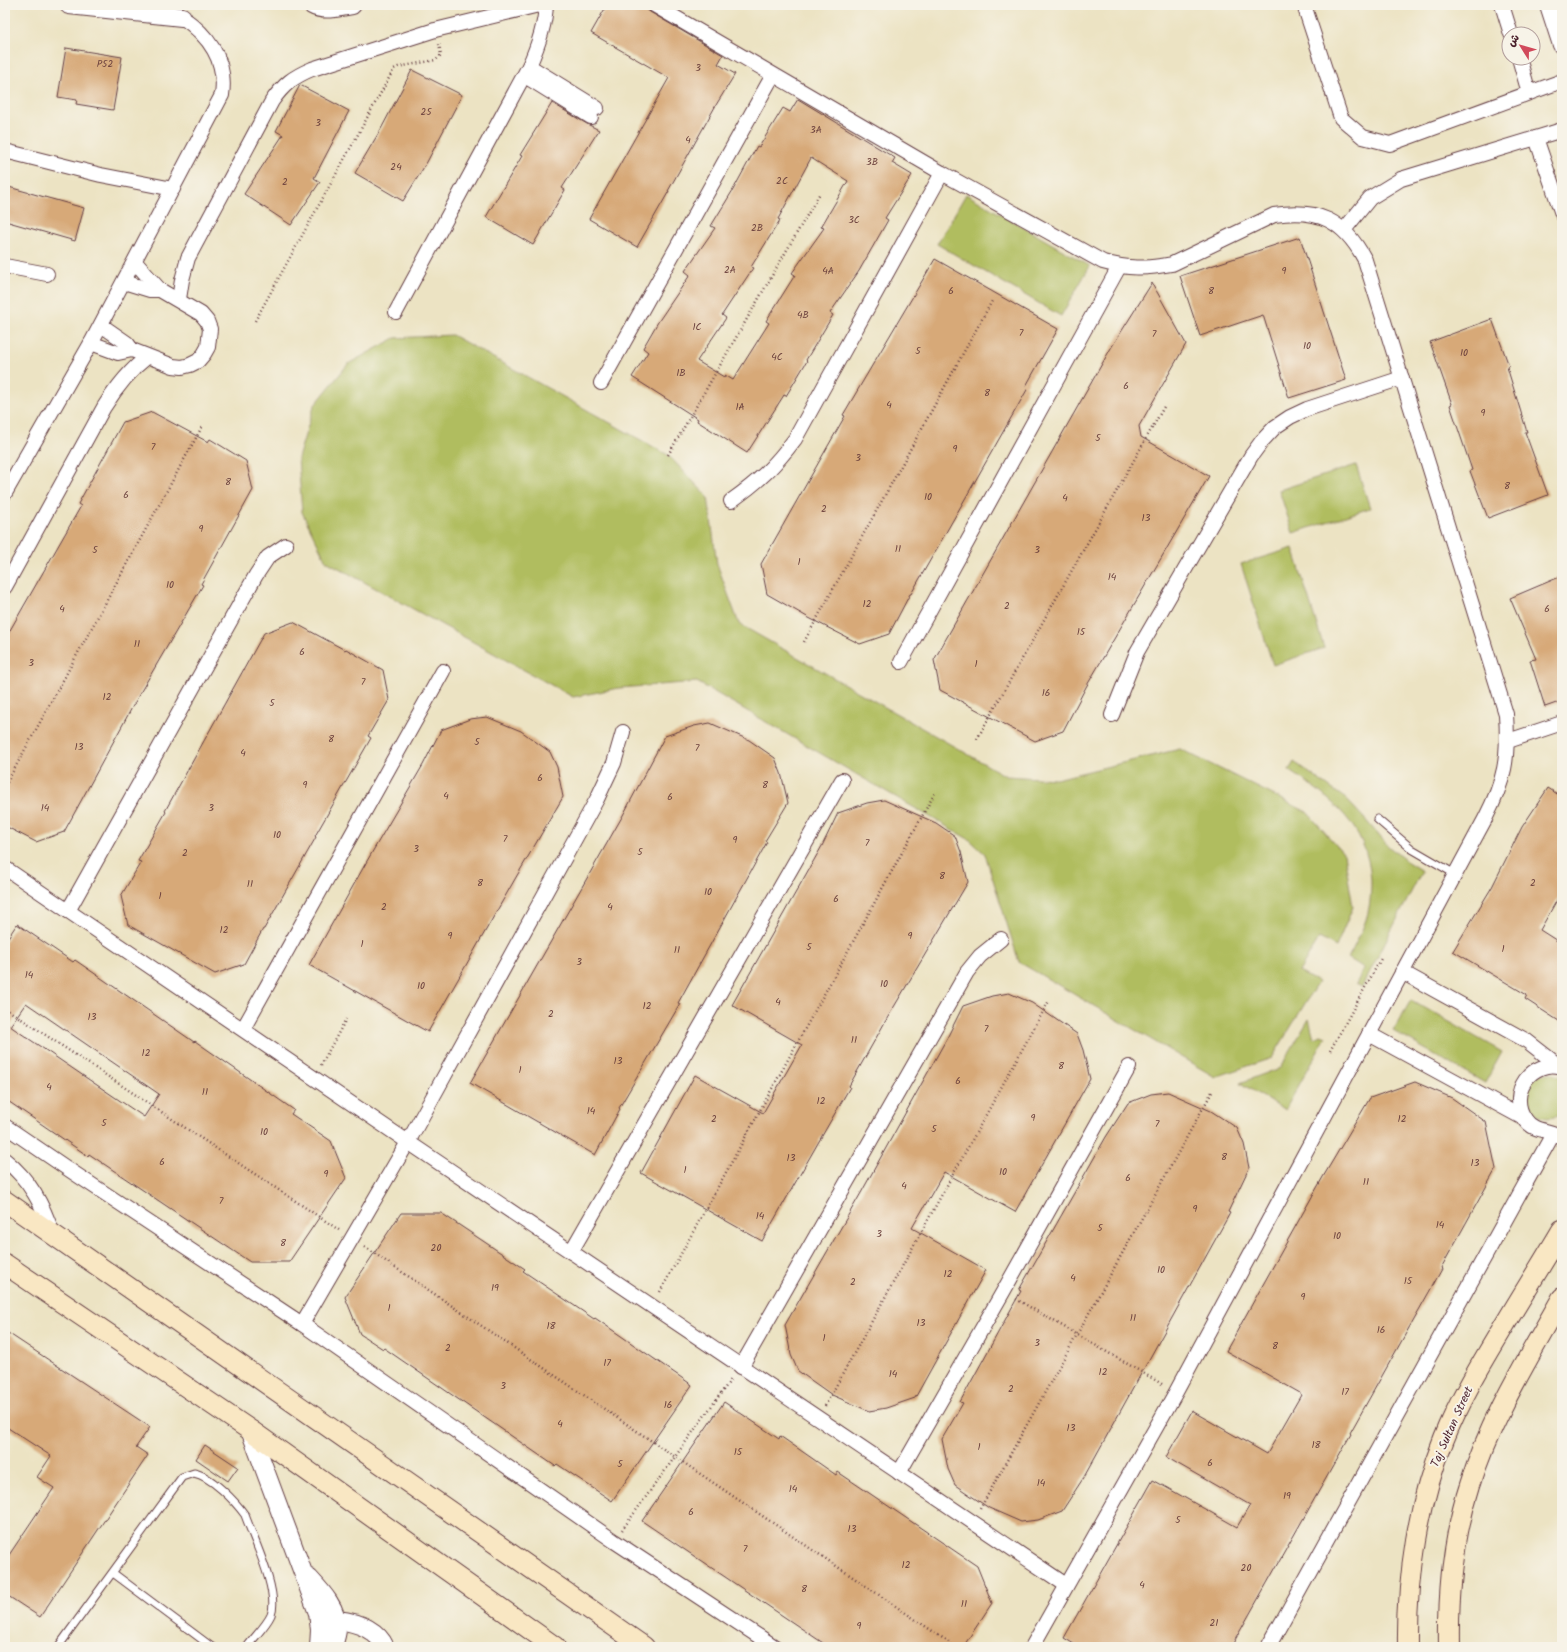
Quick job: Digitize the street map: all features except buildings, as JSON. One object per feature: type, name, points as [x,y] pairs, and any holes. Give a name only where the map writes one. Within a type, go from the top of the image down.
[{"type":"main road","points":[[5,1201],[644,1647]]},
{"type":"main road","name":"Taj Sultan Street","points":[[1408,1647],[1410,1602],[1418,1530],[1433,1468],[1458,1409],[1479,1368],[1562,1230]]},
{"type":"main road","points":[[5,1264],[250,1430],[555,1647]]},
{"type":"main road","points":[[1449,1647],[1451,1588],[1455,1549],[1462,1511],[1470,1484],[1503,1405],[1562,1298]]},
{"type":"street","points":[[5,493],[101,325],[222,94],[223,75],[218,56],[199,30],[182,17],[69,5]]},
{"type":"street","points":[[312,5],[322,8],[352,5]]},
{"type":"street","points":[[179,300],[182,280],[188,258],[272,100],[282,87],[296,76],[312,70],[435,30],[538,5]]},
{"type":"street","points":[[396,312],[527,71],[540,42],[545,22],[546,5]]},
{"type":"street","points":[[654,5],[942,173],[1096,259],[1119,267],[1137,269],[1154,268],[1172,264],[1274,215],[1292,212],[1311,214],[1328,220],[1344,230],[1357,244],[1365,260],[1506,714],[1508,741],[1505,768],[1497,795],[1176,1392],[1032,1647]]},
{"type":"street","points":[[1304,5],[1341,118],[1363,137],[1390,144],[1562,81]]},
{"type":"street","points":[[1502,5],[1509,26]]},
{"type":"street","points":[[1550,5],[1562,45]]},
{"type":"street","points":[[1521,66],[1529,93]]},
{"type":"street","points":[[527,71],[594,112]]},
{"type":"street","points":[[601,383],[773,75]]},
{"type":"street","points":[[1344,230],[1370,198],[1401,179],[1562,130]]},
{"type":"street","points":[[1536,138],[1562,214]]},
{"type":"street","points":[[5,150],[101,175],[173,189]]},
{"type":"street","points":[[731,501],[756,484],[772,468],[795,439],[942,173]]},
{"type":"street","points":[[101,325],[127,343],[132,350],[173,366],[182,367],[198,361],[208,347],[210,329],[207,321],[201,314],[160,290],[135,262]]},
{"type":"street","points":[[5,266],[48,274]]},
{"type":"street","points":[[901,662],[1119,267]]},
{"type":"street","points":[[124,282],[150,290],[160,290]]},
{"type":"street","points":[[91,343],[118,353],[132,350]]},
{"type":"street","points":[[5,587],[104,407],[117,386],[147,357]]},
{"type":"street","points":[[1112,715],[1137,652],[1251,456],[1262,441],[1275,427],[1290,416],[1402,378]]},
{"type":"street","points":[[68,911],[256,575],[268,557],[286,545]]},
{"type":"street","points":[[243,1029],[444,671]]},
{"type":"street","points":[[1508,741],[1562,723]]},
{"type":"street","points":[[302,1324],[408,1142],[597,799],[614,763],[623,732]]},
{"type":"street","points":[[571,1252],[842,780]]},
{"type":"street","points":[[5,868],[652,1307],[1066,1585]]},
{"type":"street","points":[[741,1366],[967,972],[980,956],[1001,939]]},
{"type":"street","points":[[1402,972],[1528,1041],[1560,1067]]},
{"type":"street","points":[[1268,1647],[1557,1136],[1534,1128],[1524,1119],[1369,1034]]},
{"type":"street","points":[[899,1473],[1003,1292],[1129,1067]]},
{"type":"street","points":[[1524,1119],[1518,1102],[1522,1084],[1534,1071],[1542,1067],[1560,1067]]},
{"type":"street","points":[[5,1126],[302,1324],[614,1541],[775,1647]]},
{"type":"street","points":[[5,1160],[14,1167],[31,1187],[44,1210],[53,1235]]},
{"type":"street","points":[[250,1430],[318,1613],[320,1630],[319,1647]]},
{"type":"street","points":[[302,1570],[320,1590],[330,1605],[337,1620],[337,1630],[333,1647]]},
{"type":"street","points":[[337,1620],[354,1622],[371,1630],[385,1647]]},
{"type":"lane","points":[[1377,819],[1412,849],[1455,874]]},
{"type":"lane","points":[[58,1647],[182,1477],[194,1473],[205,1476],[238,1506],[245,1515],[272,1589],[273,1608],[270,1616],[247,1647]]},
{"type":"lane","points":[[113,1573],[212,1647]]},
{"type":"path","points":[[255,320],[394,69],[436,60],[439,57],[440,52],[435,30]]},
{"type":"path","points":[[668,455],[820,194]]},
{"type":"path","points":[[804,642],[992,301]]},
{"type":"path","points":[[977,740],[1165,405]]},
{"type":"path","points":[[5,786],[203,425]]},
{"type":"path","points":[[652,1307],[936,791]]},
{"type":"path","points":[[1330,1051],[1382,958]]},
{"type":"path","points":[[818,1418],[1049,1001]]},
{"type":"path","points":[[5,1008],[352,1239],[956,1647]]},
{"type":"path","points":[[314,1078],[346,1019]]},
{"type":"path","points":[[972,1522],[1212,1092]]},
{"type":"path","points":[[1003,1292],[1176,1392]]},
{"type":"path","points":[[614,1541],[741,1366]]},
{"type":"green space","points":[[966,194],[1090,266],[1061,316],[937,244]]},
{"type":"green space","points":[[452,335],[668,455],[708,497],[717,564],[739,624],[1006,776],[1056,779],[1180,749],[1307,812],[1344,854],[1353,907],[1336,947],[1319,938],[1299,972],[1318,982],[1272,1058],[1215,1077],[1019,962],[985,854],[970,840],[697,682],[619,688],[573,697],[326,561],[302,512],[298,458],[314,406],[348,364],[395,338]]},
{"type":"green space","points":[[1356,465],[1370,508],[1293,533],[1279,490]]},
{"type":"green space","points":[[1293,548],[1324,648],[1273,665],[1241,564]]},
{"type":"green space","points":[[1294,762],[1346,799],[1388,846],[1406,861],[1422,871],[1362,987],[1356,984],[1364,968],[1348,958],[1357,942],[1369,908],[1371,880],[1368,860],[1362,843],[1354,828],[1344,815],[1319,792],[1289,770]]},
{"type":"green space","points":[[1411,1000],[1502,1052],[1485,1083],[1393,1031]]},
{"type":"green space","points":[[1309,1019],[1314,1038],[1321,1035],[1326,1037],[1285,1110],[1240,1083],[1280,1068]]},
{"type":"green space","points":[[1544,1073],[1551,1073],[1562,1078],[1562,1113],[1545,1117],[1538,1115],[1531,1110],[1527,1105],[1525,1098],[1526,1090],[1530,1081]]}]
